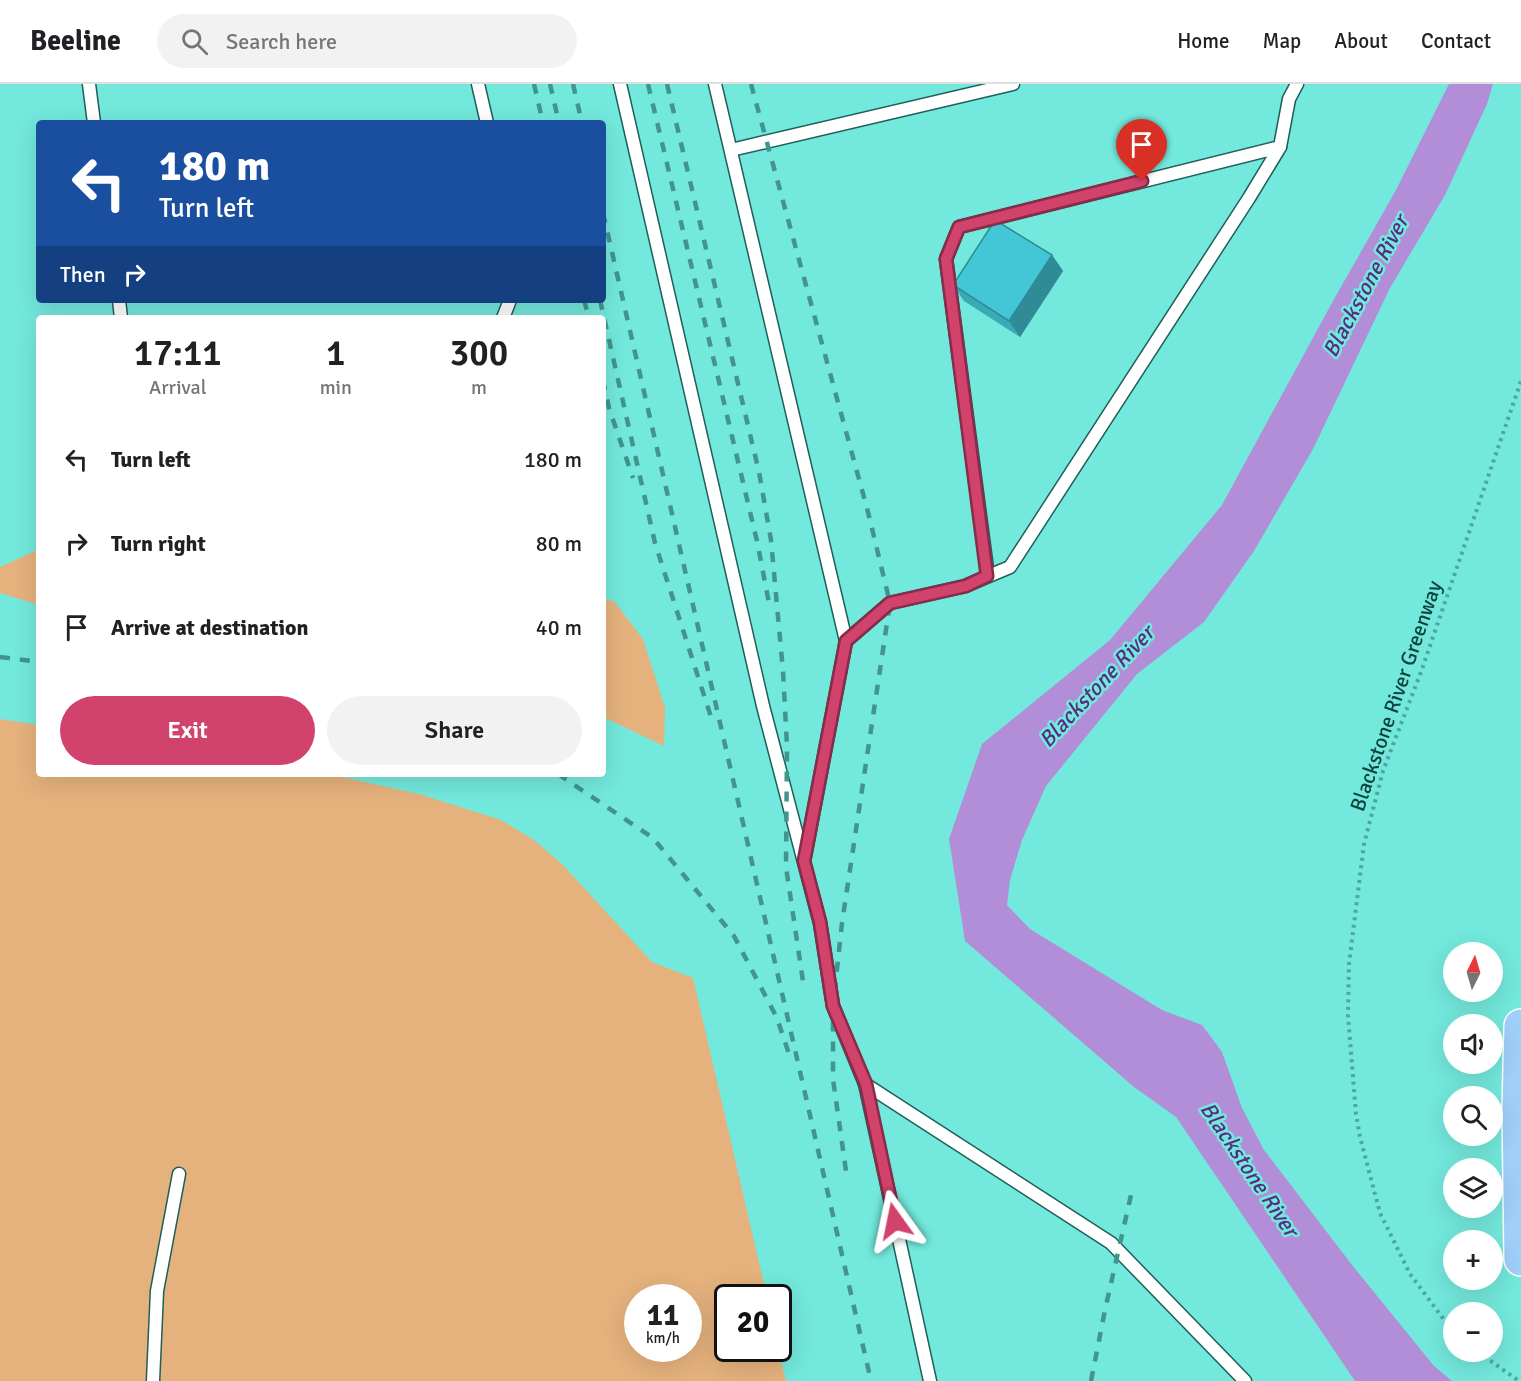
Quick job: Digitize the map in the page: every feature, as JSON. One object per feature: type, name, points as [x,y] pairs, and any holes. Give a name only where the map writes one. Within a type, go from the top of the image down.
[{"type":"highway","points":[[1521,1026],[1519,1109],[1521,1259]]},
{"type":"lane","points":[[89,84],[94,120]]},
{"type":"lane","points":[[478,84],[486,120]]},
{"type":"lane","points":[[620,84],[763,706],[820,922],[833,1006],[866,1084],[930,1381]]},
{"type":"lane","points":[[715,84],[846,641],[804,861]]},
{"type":"lane","points":[[731,150],[1013,84]]},
{"type":"lane","points":[[846,641],[890,603],[966,586],[1010,567],[1280,147],[1289,99],[1297,84]]},
{"type":"lane","points":[[987,576],[946,259],[959,227],[1280,147]]},
{"type":"lane","points":[[866,1084],[1111,1243],[1245,1381]]},
{"type":"lane","points":[[153,1381],[157,1292],[179,1174]]},
{"type":"path","name":"Blackstone River Greenway","points":[[1443,1319],[1410,1274],[1380,1213],[1359,1137],[1348,1015],[1349,964],[1364,844],[1383,771],[1421,672],[1521,381]]},
{"type":"path","points":[[1492,1362],[1519,1381]]},
{"type":"shaded area","points":[[36,550],[36,604],[0,593],[0,567]]},
{"type":"shaded area","points":[[606,600],[614,601],[643,639],[665,708],[664,746],[606,718]]},
{"type":"shaded area","points":[[0,719],[36,725],[36,777],[342,777],[419,794],[501,820],[534,840],[562,864],[652,962],[693,978],[764,1284],[714,1284],[714,1362],[781,1362],[786,1381],[0,1381]]},
{"type":"water","name":"Blackstone River","points":[[1449,84],[1493,84],[1487,104],[1445,195],[1390,288],[1313,449],[1254,551],[1204,622],[1137,674],[1046,786],[1022,840],[1010,880],[1007,905],[1030,929],[1162,1010],[1202,1025],[1222,1052],[1242,1108],[1264,1150],[1352,1265],[1434,1366],[1452,1381],[1355,1381],[1176,1117],[1134,1087],[965,941],[949,839],[982,744],[1110,640],[1222,505],[1396,190]]},
{"type":"building","points":[[995,220],[1052,255],[1009,321],[953,285]]},
{"type":"railway","points":[[534,84],[542,120]]},
{"type":"railway","points":[[550,84],[558,120]]},
{"type":"railway","points":[[573,84],[581,120]]},
{"type":"railway","points":[[648,84],[757,541],[769,603]]},
{"type":"railway","points":[[667,84],[759,472],[771,540],[783,671],[787,746],[786,867],[804,988]]},
{"type":"railway","points":[[751,84],[868,512],[890,603],[842,923],[833,1006],[833,1079],[847,1178]]},
{"type":"railway","points":[[606,226],[871,1381]]},
{"type":"railway","points":[[585,303],[588,315]]},
{"type":"railway","points":[[601,303],[603,315]]},
{"type":"railway","points":[[606,327],[655,543],[711,717]]},
{"type":"railway","points":[[606,394],[633,478]]},
{"type":"railway","points":[[0,657],[36,662]]},
{"type":"railway","points":[[562,777],[653,838],[734,936],[777,1018],[790,1057]]},
{"type":"railway","points":[[1091,1381],[1131,1195]]},
{"type":"route","points":[[895,1221],[866,1084],[833,1006],[820,922],[804,861],[846,641],[890,603],[966,586],[987,576],[946,259],[959,227],[1142,181]]}]
